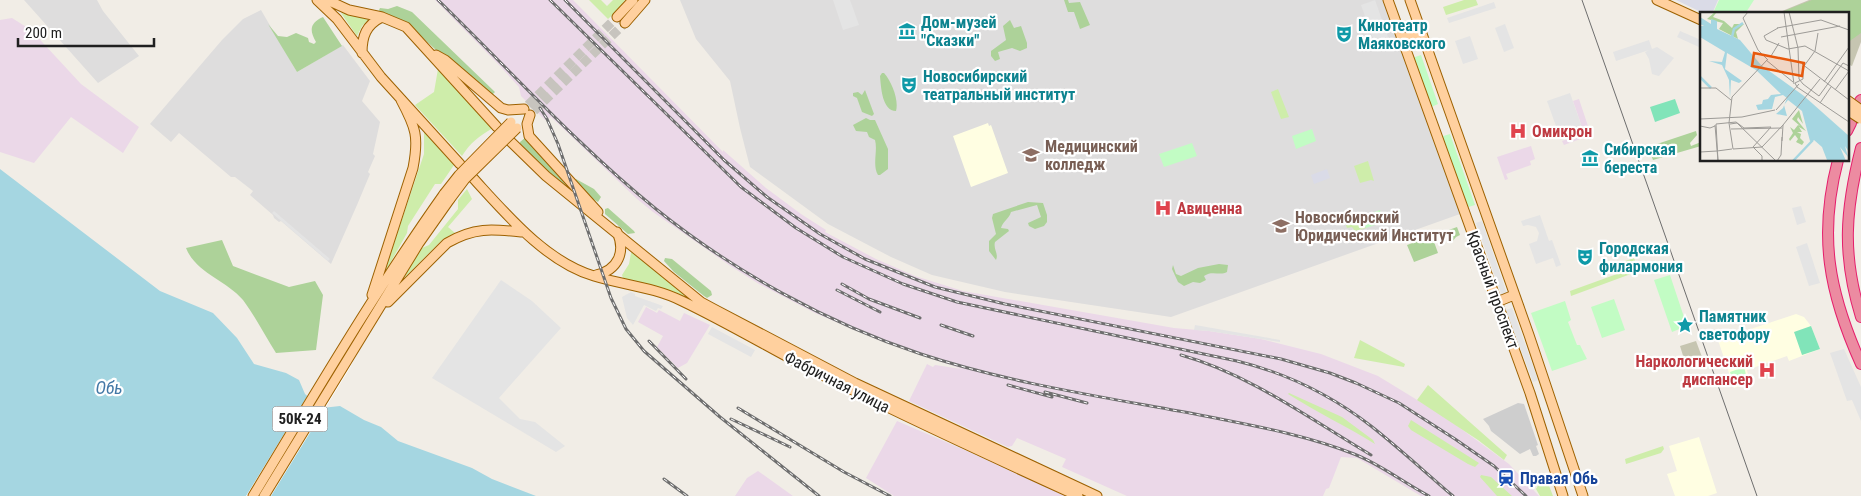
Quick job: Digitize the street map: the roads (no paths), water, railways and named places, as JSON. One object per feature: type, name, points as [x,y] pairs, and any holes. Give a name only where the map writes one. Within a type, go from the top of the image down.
[{"type":"highway","points":[[1861,148],[1849,205],[1847,245],[1850,275],[1861,317]]},
{"type":"highway","points":[[1838,161],[1832,182],[1828,215],[1829,264],[1834,292],[1845,326],[1861,364]]},
{"type":"main road","points":[[317,0],[349,10],[382,17],[406,28],[497,127]]},
{"type":"main road","points":[[633,0],[621,20],[645,0]]},
{"type":"main road","name":"Красный проспект","points":[[1388,0],[1530,393],[1563,496]]},
{"type":"main road","name":"Красный проспект","points":[[1410,0],[1547,388],[1583,496]]},
{"type":"main road","points":[[1657,0],[1700,20]]},
{"type":"main road","points":[[327,3],[362,53],[460,164]]},
{"type":"main road","points":[[362,53],[363,36],[367,27],[373,21],[382,17]]},
{"type":"main road","points":[[1402,39],[1422,32]]},
{"type":"main road","points":[[427,49],[445,60],[501,108],[529,110]]},
{"type":"main road","points":[[367,309],[413,168],[416,153],[415,129],[402,100]]},
{"type":"main road","points":[[1848,100],[1861,104]]},
{"type":"main road","points":[[367,309],[411,240],[447,196],[529,110]]},
{"type":"main road","points":[[529,110],[528,132],[535,143],[618,233],[622,252],[619,260],[608,271],[594,276]]},
{"type":"main road","points":[[1848,112],[1853,124]]},
{"type":"main road","points":[[510,142],[546,176],[618,233]]},
{"type":"main road","name":"Фабричная улица","points":[[473,178],[522,232],[564,262],[594,276],[635,285],[680,300],[759,343],[894,411],[1078,496]]},
{"type":"main road","points":[[376,314],[447,196]]},
{"type":"main road","points":[[376,314],[434,255],[458,236],[471,231],[483,230],[522,232]]},
{"type":"main road","name":"Фабричная улица","points":[[618,233],[701,302],[714,310],[848,379],[1097,496]]},
{"type":"main road","points":[[1497,302],[1514,295]]},
{"type":"main road","name":"50К-24","points":[[253,496],[367,309]]},
{"type":"main road","name":"50К-24","points":[[264,496],[376,314]]},
{"type":"main road","points":[[1530,393],[1547,388]]},
{"type":"main road","points":[[1558,479],[1576,474]]},
{"type":"water","name":"Обь","points":[[0,169],[160,291],[213,313],[237,338],[254,364],[286,373],[299,380],[305,394],[322,408],[340,406],[364,420],[381,427],[398,441],[472,468],[492,479],[536,496],[0,496]]},
{"type":"tunnel","points":[[528,105],[617,17]]},
{"type":"tunnel","points":[[534,111],[625,23]]},
{"type":"tram line","points":[[1582,0],[1757,496]]},
{"type":"railway","points":[[438,0],[599,160],[656,209],[686,232],[749,274],[816,311],[886,341],[955,365],[1062,390],[1243,423],[1318,441],[1364,458],[1429,496]]},
{"type":"railway","points":[[550,0],[741,187],[796,228],[843,257],[903,284],[957,302],[1237,361],[1273,372],[1307,386],[1356,415],[1392,443],[1453,496]]},
{"type":"railway","points":[[565,0],[724,160],[767,197],[820,234],[865,259],[935,287],[1005,304],[1281,359],[1330,373],[1399,403],[1494,466],[1526,496]]},
{"type":"railway","points":[[540,108],[558,144],[611,298],[626,329],[644,351],[720,417],[819,496]]},
{"type":"railway","points":[[842,284],[869,299],[920,318]]},
{"type":"railway","points":[[837,290],[880,312]]},
{"type":"railway","points":[[941,325],[973,336]]},
{"type":"railway","points":[[649,341],[686,379]]},
{"type":"railway","points":[[1181,355],[1206,363],[1255,385],[1371,455]]},
{"type":"railway","points":[[1008,385],[1052,397]]},
{"type":"railway","points":[[1045,392],[1087,403]]},
{"type":"railway","points":[[738,408],[844,472],[890,496]]},
{"type":"railway","points":[[731,419],[790,447]]},
{"type":"railway","points":[[664,479],[687,496]]},
{"type":"place","name":"Дом-музей \"Сказки\"","points":[[907,31]]},
{"type":"place","name":"Кинотеатр Маяковского","points":[[1344,34]]},
{"type":"place","name":"Новосибирский театральный институт","points":[[909,85]]},
{"type":"place","name":"Омикрон","points":[[1518,131]]},
{"type":"place","name":"Медицинский колледж","points":[[1031,155]]},
{"type":"place","name":"Сибирская береста","points":[[1590,158]]},
{"type":"place","name":"Авиценна","points":[[1163,208]]},
{"type":"place","name":"Новосибирский Юридический Институт","points":[[1281,226]]},
{"type":"place","name":"Городская филармония","points":[[1585,257]]},
{"type":"place","name":"Памятник светофору","points":[[1685,325]]},
{"type":"place","name":"Наркологический диспансер","points":[[1767,370]]},
{"type":"place","name":"Правая Обь","points":[[1506,478]]}]
